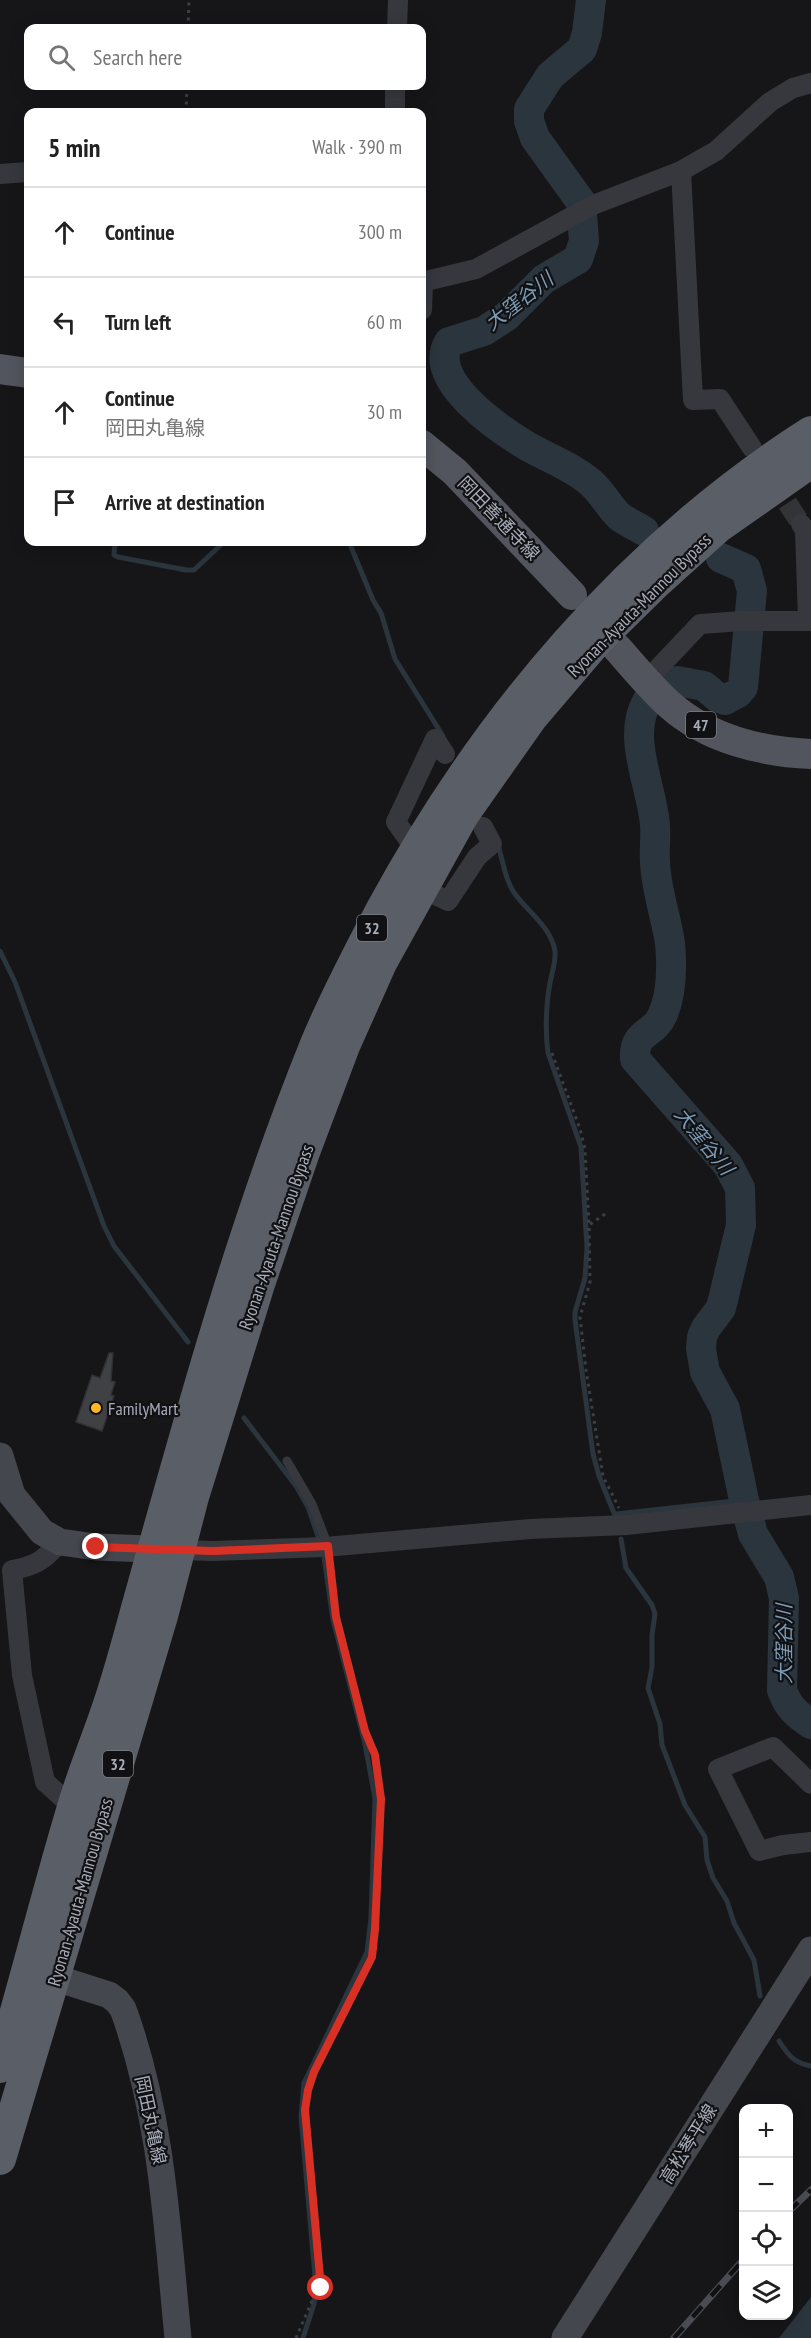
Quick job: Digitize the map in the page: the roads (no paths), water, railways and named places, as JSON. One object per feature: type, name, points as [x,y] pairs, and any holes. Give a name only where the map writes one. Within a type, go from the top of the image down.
[{"type":"highway","name":"Ryonan-Ayauta-Mannou Bypass","points":[[0,2159],[42,1973],[38,1927],[73,1807],[166,1550],[231,1279],[278,1143],[318,1040],[359,952],[415,849],[444,802],[516,701],[580,627],[640,566],[702,510],[811,432]]},
{"type":"highway","name":"Ryonan-Ayauta-Mannou Bypass","points":[[0,2067],[42,1973],[162,1616],[166,1550],[193,1497],[259,1284],[304,1152],[344,1046],[381,963],[463,815],[520,735],[596,642],[717,528],[811,462]]},
{"type":"main road","points":[[0,369],[24,372]]},
{"type":"main road","name":"岡田善通寺線","points":[[426,448],[456,472],[572,595]]},
{"type":"main road","name":"47","points":[[617,648],[670,706],[699,724],[748,746],[782,753],[811,754]]},
{"type":"main road","points":[[0,1456],[12,1495],[42,1532],[60,1542],[96,1547],[166,1550]]},
{"type":"main road","name":"高松琴平線","points":[[565,2338],[811,1950]]},
{"type":"main road","name":"岡田丸亀線","points":[[42,1973],[109,1995],[117,2001],[127,2020],[155,2125],[162,2167],[178,2338]]},
{"type":"street","points":[[397,24],[398,0]]},
{"type":"street","points":[[426,281],[476,268],[593,205],[681,171],[716,151],[770,102],[793,88],[811,83]]},
{"type":"street","points":[[395,90],[395,108]]},
{"type":"street","points":[[681,171],[693,400],[720,399],[752,448]]},
{"type":"street","points":[[0,174],[24,172]]},
{"type":"street","points":[[647,680],[700,624],[809,620],[805,530],[801,524]]},
{"type":"street","points":[[415,849],[396,822],[435,739],[445,754]]},
{"type":"street","points":[[421,888],[448,901],[477,857],[492,844],[483,827]]},
{"type":"street","points":[[166,1550],[213,1551],[324,1547],[530,1529],[626,1525],[811,1505]]},
{"type":"street","points":[[60,1542],[32,1567],[12,1570],[9,1627],[22,1675],[45,1782],[73,1807]]},
{"type":"street","points":[[811,1784],[773,1747],[718,1769],[759,1851],[783,1845],[811,1842]]},
{"type":"lane","points":[[287,1461],[312,1503],[324,1547]]},
{"type":"waterway","name":"大窪谷川","points":[[591,0],[587,33],[582,49],[550,76],[529,109],[529,121],[535,138],[581,202],[584,241],[578,259],[544,279],[507,316],[484,331],[449,342],[445,357],[448,372],[456,387],[484,416],[527,446],[583,476],[620,517],[644,531]]},
{"type":"waterway","points":[[115,546],[114,555],[118,557],[186,570],[194,570],[220,546]]},
{"type":"waterway","points":[[351,546],[373,600],[381,613],[395,659],[443,736]]},
{"type":"waterway","name":"大窪谷川","points":[[677,681],[704,686],[717,697],[725,700],[738,693],[743,687],[752,591],[746,569],[721,558]]},
{"type":"waterway","name":"大窪谷川","points":[[650,697],[639,727],[639,743],[653,809],[656,872],[670,943],[671,970],[668,999],[662,1016],[637,1043],[635,1059],[728,1165],[740,1188],[741,1225],[721,1308],[706,1328],[702,1337],[701,1349],[705,1372],[725,1409],[753,1534],[779,1577],[784,1598],[782,1690],[793,1710],[811,1724]]},
{"type":"waterway","points":[[498,845],[512,889],[549,934],[555,951],[548,1000],[547,1045],[581,1147],[587,1248],[585,1278],[575,1312],[575,1320],[593,1454],[616,1518]]},
{"type":"waterway","points":[[0,951],[15,982],[104,1226],[114,1246],[188,1342]]},
{"type":"waterway","points":[[244,1418],[296,1486],[308,1507],[320,1542]]},
{"type":"waterway","points":[[616,1514],[744,1500]]},
{"type":"waterway","points":[[621,1539],[626,1568],[652,1605],[655,1614],[652,1635],[652,1667],[648,1688],[660,1724],[662,1745],[685,1805],[705,1837],[707,1860],[713,1878],[727,1901],[734,1923],[754,1960],[760,1996]]},
{"type":"waterway","points":[[303,2338],[314,2304],[316,2288],[301,2117],[304,2083],[367,1952],[371,1918],[375,1798],[365,1744],[333,1620],[323,1550]]},
{"type":"waterway","points":[[779,2041],[792,2058],[811,2066]]},
{"type":"tunnel","points":[[771,478],[801,524]]},
{"type":"railway","points":[[793,2207],[811,2190]]},
{"type":"railway","points":[[674,2338],[739,2265]]},
{"type":"place","name":"FamilyMart","points":[[96,1408]]}]
